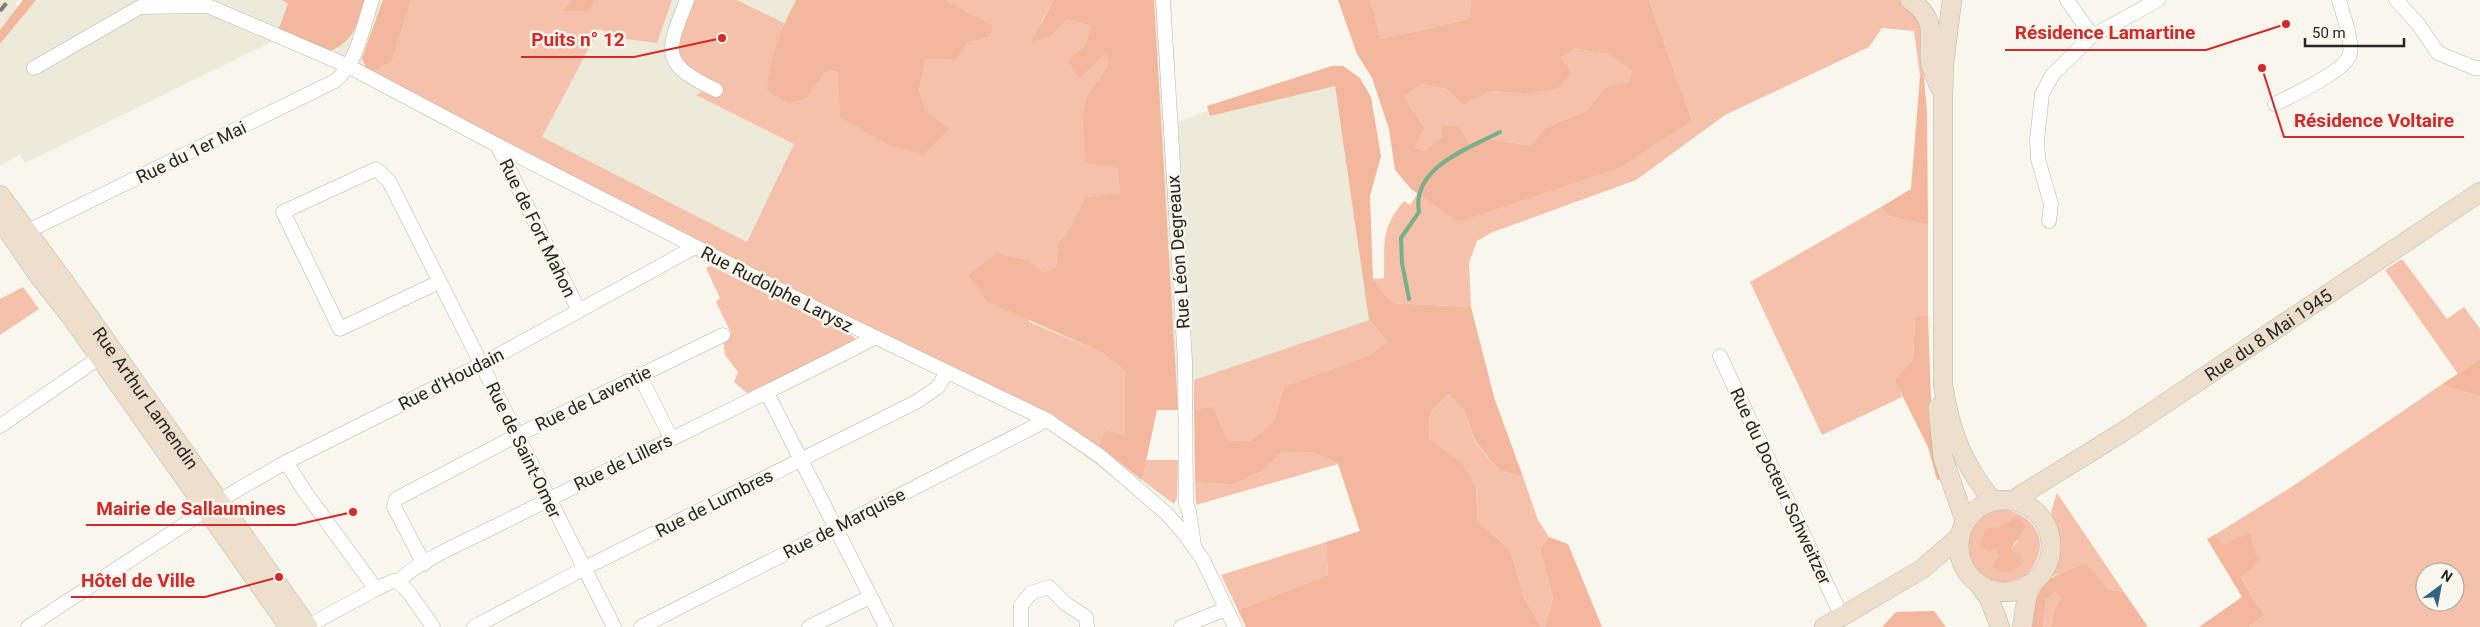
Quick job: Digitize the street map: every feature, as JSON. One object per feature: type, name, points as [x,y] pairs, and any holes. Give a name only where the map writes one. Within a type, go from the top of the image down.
[{"type":"main road","points":[[1910,0],[1924,12],[1929,23],[1932,34],[1930,61],[1943,96]]},
{"type":"main road","points":[[1952,0],[1944,64],[1943,385],[1938,413],[1943,458],[1962,529],[1958,547],[1960,559],[1989,598],[2000,627]]},
{"type":"main road","name":"Rue du 8 Mai 1945","points":[[2013,500],[2055,476],[2480,192]]},
{"type":"main road","name":"Rue Arthur Lamendin","points":[[0,196],[20,235],[100,357],[213,507]]},
{"type":"main road","name":"Rue Arthur Lamendin","points":[[0,219],[20,235],[295,626]]},
{"type":"main road","points":[[1943,385],[1951,424],[1962,456],[1975,479],[1993,501]]},
{"type":"main road","name":"Rue du 8 Mai 1945","points":[[2040,516],[2044,496],[2055,476]]},
{"type":"main road","points":[[1824,627],[1922,569],[1962,529],[1977,509],[1993,501],[2013,500],[2030,507],[2040,516],[2047,527],[2050,540],[2050,556],[2045,569],[2029,584],[2011,592],[1990,589],[1976,581],[1943,568],[1922,569]]},
{"type":"main road","points":[[2022,627],[2029,584]]},
{"type":"street","points":[[348,66],[372,0]]},
{"type":"street","points":[[687,0],[672,37],[670,49],[672,58],[684,73],[716,90]]},
{"type":"street","name":"Rue Léon Degreaux","points":[[1163,0],[1185,361],[1186,504],[1190,518],[1191,542],[1235,627]]},
{"type":"street","points":[[2067,0],[2092,36]]},
{"type":"street","points":[[2049,221],[2052,204],[2038,159],[2037,140],[2042,94],[2053,74],[2092,36],[2158,0]]},
{"type":"street","points":[[2275,104],[2340,68],[2349,58],[2350,48],[2339,0]]},
{"type":"street","points":[[2396,0],[2418,24],[2438,53],[2480,68]]},
{"type":"street","name":"Rue Rudolphe Larysz","points":[[34,68],[140,7],[208,6],[348,66],[497,145],[874,338],[1047,420],[1100,456],[1172,518],[1191,542]]},
{"type":"street","name":"Rue du 1er Mai","points":[[20,235],[335,81],[348,66]]},
{"type":"street","name":"Rue de Fort Mahon","points":[[497,145],[579,311]]},
{"type":"street","name":"Rue de Saint-Omer","points":[[439,282],[340,329],[283,212],[376,169],[389,181],[583,569],[614,627]]},
{"type":"street","name":"Rue d'Houdain","points":[[28,627],[286,462],[482,364],[695,247]]},
{"type":"street","name":"Rue de Laventie","points":[[424,564],[394,507],[396,499],[639,374],[722,335]]},
{"type":"street","name":"Rue de Lillers","points":[[295,626],[393,581],[399,582],[424,564],[549,499],[671,438],[767,393],[874,338]]},
{"type":"street","name":"Rue du Docteur Schweitzer","points":[[1720,356],[1842,617]]},
{"type":"street","points":[[0,426],[100,357]]},
{"type":"street","name":"Rue de Lumbres","points":[[474,627],[801,458],[916,402],[938,387],[947,372]]},
{"type":"street","points":[[639,374],[671,438]]},
{"type":"street","points":[[767,393],[886,627]]},
{"type":"street","name":"Rue de Marquise","points":[[641,627],[1047,420]]},
{"type":"street","points":[[286,462],[305,492],[376,589]]},
{"type":"street","points":[[1172,518],[1186,504]]},
{"type":"street","points":[[399,582],[410,594],[433,627]]},
{"type":"street","points":[[1021,627],[1021,605],[1031,593],[1049,587],[1066,604],[1086,617],[1087,627]]},
{"type":"street","points":[[809,627],[870,597]]},
{"type":"street","points":[[1181,627],[1226,608]]},
{"type":"shaded area","points":[[0,0],[18,0],[15,4],[18,7],[23,0],[1171,0],[1177,122],[1332,66],[1369,320],[1195,380],[1194,409],[1157,410],[1138,496],[1052,432],[1024,417],[711,266],[678,246],[365,81],[273,41],[25,163],[20,155],[0,165]]},
{"type":"shaded area","points":[[23,0],[36,0],[0,44],[0,30]]},
{"type":"shaded area","points":[[282,0],[365,0],[357,24],[350,37],[339,47],[330,51],[278,30],[288,4]]},
{"type":"shaded area","points":[[383,0],[411,0],[392,61],[373,72],[366,67],[362,58]]},
{"type":"shaded area","points":[[411,0],[572,0],[564,11],[589,12],[595,0],[672,0],[657,43],[626,39],[599,29],[542,137],[747,242],[794,144],[696,95],[703,91],[714,94],[719,84],[687,66],[680,59],[677,51],[678,42],[695,0],[737,0],[784,23],[767,91],[788,104],[808,98],[824,72],[837,71],[840,117],[949,129],[926,113],[919,90],[926,59],[956,60],[968,42],[991,37],[993,25],[945,0],[1053,0],[1041,22],[1052,36],[1068,19],[1091,26],[1084,47],[1107,54],[1109,65],[1087,95],[1082,115],[1085,162],[1117,167],[1120,193],[1085,197],[1073,224],[1058,244],[1056,267],[1043,274],[1030,261],[1029,322],[1103,353],[1125,371],[1125,435],[1105,430],[1099,446],[1065,425],[996,388],[817,304],[373,72],[392,61]]},
{"type":"shaded area","points":[[572,0],[595,0],[589,12],[563,11]]},
{"type":"shaded area","points":[[796,0],[945,0],[993,25],[991,37],[968,42],[956,60],[926,59],[919,90],[926,112],[949,129],[924,154],[891,146],[840,117],[837,71],[824,72],[808,98],[788,104],[767,91],[770,67],[777,44]]},
{"type":"shaded area","points":[[1053,0],[1154,0],[1178,410],[1157,410],[1142,480],[1099,446],[1105,430],[1125,435],[1125,371],[1103,353],[987,301],[969,275],[996,254],[1030,261],[1043,273],[1056,267],[1058,244],[1073,224],[1085,197],[1120,193],[1117,167],[1085,163],[1082,115],[1087,95],[1109,65],[1106,54],[1079,78],[1068,60],[1084,47],[1091,26],[1068,19],[1052,36],[1032,42]]},
{"type":"shaded area","points":[[1338,0],[1371,0],[1381,39],[1469,19],[1471,0],[1649,0],[1692,121],[1618,168],[1458,222],[1411,189],[1395,170],[1389,129],[1372,78],[1357,54]],"holes":[[[1576,49],[1609,54],[1632,71],[1628,83],[1605,87],[1586,111],[1546,127],[1530,146],[1493,139],[1471,147],[1459,126],[1442,126],[1442,136],[1424,151],[1414,148],[1424,128],[1403,97],[1421,84],[1446,89],[1464,105],[1492,91],[1524,94],[1558,88],[1571,74],[1561,57]]]},
{"type":"shaded area","points":[[1371,0],[1471,0],[1469,19],[1381,39]]},
{"type":"shaded area","points":[[1649,0],[1901,0],[1921,17],[1926,56],[1924,78],[1920,76],[1914,31],[1882,28],[1869,47],[1725,115],[1636,180],[1493,232],[1477,241],[1469,263],[1471,307],[1392,303],[1373,279],[1384,278],[1384,246],[1387,228],[1404,201],[1410,205],[1418,193],[1458,222],[1692,121]]},
{"type":"shaded area","points":[[1576,49],[1609,54],[1632,71],[1628,84],[1605,87],[1586,111],[1546,127],[1530,146],[1493,139],[1471,147],[1442,136],[1424,151],[1413,148],[1402,97],[1421,84],[1446,89],[1464,105],[1492,91],[1524,94],[1561,57]]},
{"type":"shaded area","points":[[1332,66],[1343,66],[1360,78],[1371,97],[1381,156],[1370,196],[1373,279],[1392,303],[1471,307],[1494,397],[1523,477],[1499,470],[1475,441],[1464,410],[1449,394],[1430,413],[1429,439],[1462,463],[1476,489],[1478,522],[1510,549],[1524,597],[1541,627],[1246,627],[1238,610],[1328,575],[1326,542],[1360,531],[1338,464],[1315,453],[1282,451],[1261,472],[1232,485],[1195,482],[1194,409],[1213,407],[1227,440],[1250,441],[1273,422],[1284,386],[1368,356],[1387,341],[1369,320],[1335,86],[1210,116],[1207,106]]},
{"type":"shaded area","points":[[1920,76],[1924,78],[1927,112],[1928,225],[1889,216],[1881,207],[1911,189]]},
{"type":"shaded area","points":[[1881,207],[1889,216],[1928,225],[1928,315],[1915,319],[1913,359],[1896,381],[1902,397],[1822,435],[1750,282]]},
{"type":"shaded area","points":[[2402,259],[2447,319],[2464,307],[2480,329],[2480,359],[2458,374],[2385,270]]},
{"type":"shaded area","points":[[711,266],[854,337],[856,342],[747,393],[734,382],[738,372],[725,355],[723,340],[731,333],[716,302],[720,298],[706,268]]},
{"type":"shaded area","points":[[23,287],[39,309],[0,335],[0,299]]},
{"type":"shaded area","points":[[1928,315],[1932,430],[1943,479],[1937,480],[1928,447],[1895,381],[1913,359],[1915,318]]},
{"type":"shaded area","points":[[1369,320],[1387,341],[1368,356],[1284,386],[1273,422],[1250,441],[1227,440],[1213,408],[1194,409],[1194,380]]},
{"type":"shaded area","points":[[2480,359],[2480,396],[2441,385]]},
{"type":"shaded area","points":[[2441,385],[2480,396],[2480,627],[2249,627],[2264,615],[2216,534],[2293,486]]},
{"type":"shaded area","points":[[1449,394],[1464,410],[1475,442],[1499,470],[1523,477],[1538,520],[1549,537],[1540,549],[1553,598],[1545,627],[1541,627],[1524,597],[1510,549],[1478,522],[1476,489],[1429,439],[1430,413]]},
{"type":"shaded area","points":[[1282,450],[1315,453],[1338,464],[1196,505],[1195,482],[1232,485],[1261,472]]},
{"type":"shaded area","points":[[1146,460],[1178,460],[1177,498],[1174,504],[1142,480]]},
{"type":"shaded area","points":[[2057,493],[2124,592],[2109,589],[2086,563],[2050,577],[2057,564],[2060,550],[2057,530],[2051,512]]},
{"type":"shaded area","points":[[2002,509],[2013,511],[2030,522],[2035,529],[2039,537],[2038,557],[2025,575],[2015,580],[1998,582],[1984,577],[1974,568],[1968,555],[1967,540],[1972,527],[1983,516]],"holes":[[[2000,527],[2018,541],[2011,549],[1998,557],[1996,549],[1981,538],[1987,529]]]},
{"type":"shaded area","points":[[2016,517],[2026,526],[2011,549],[2022,556],[2021,565],[2007,572],[2000,571],[1992,567],[1998,557],[1996,549],[1988,551],[1981,546],[1981,538],[1987,528],[2000,527]]},
{"type":"shaded area","points":[[2250,533],[2255,553],[2260,560],[2241,577],[2264,615],[2249,627],[2199,627],[2242,597],[2207,539],[2216,534],[2223,545]]},
{"type":"shaded area","points":[[1549,537],[1568,544],[1602,627],[1545,627],[1553,598],[1540,549]]},
{"type":"shaded area","points":[[1326,542],[1328,575],[1238,610],[1221,575]]},
{"type":"shaded area","points":[[2086,563],[2109,589],[2124,592],[2148,627],[2051,627],[2053,613],[2061,598],[2055,592],[2046,600],[2043,627],[2031,627],[2036,600],[2045,584],[2051,578]]},
{"type":"shaded area","points":[[2055,592],[2061,598],[2053,613],[2051,627],[2043,627],[2046,600]]},
{"type":"shaded area","points":[[1934,611],[1946,627],[1882,627],[1896,612]]},
{"type":"waterway","points":[[1409,299],[1402,263],[1401,238],[1419,212],[1419,196],[1424,183],[1433,171],[1445,161],[1500,132]]},
{"type":"railway","points":[[0,11],[9,0]]},
{"type":"place","name":"Résidence Lamartine","points":[[2286,24]]},
{"type":"place","name":"Puits n° 12","points":[[722,38]]},
{"type":"place","name":"Résidence Voltaire","points":[[2262,68]]},
{"type":"place","name":"Mairie de Sallaumines","points":[[353,512]]},
{"type":"place","name":"Hôtel de Ville","points":[[279,577]]}]
